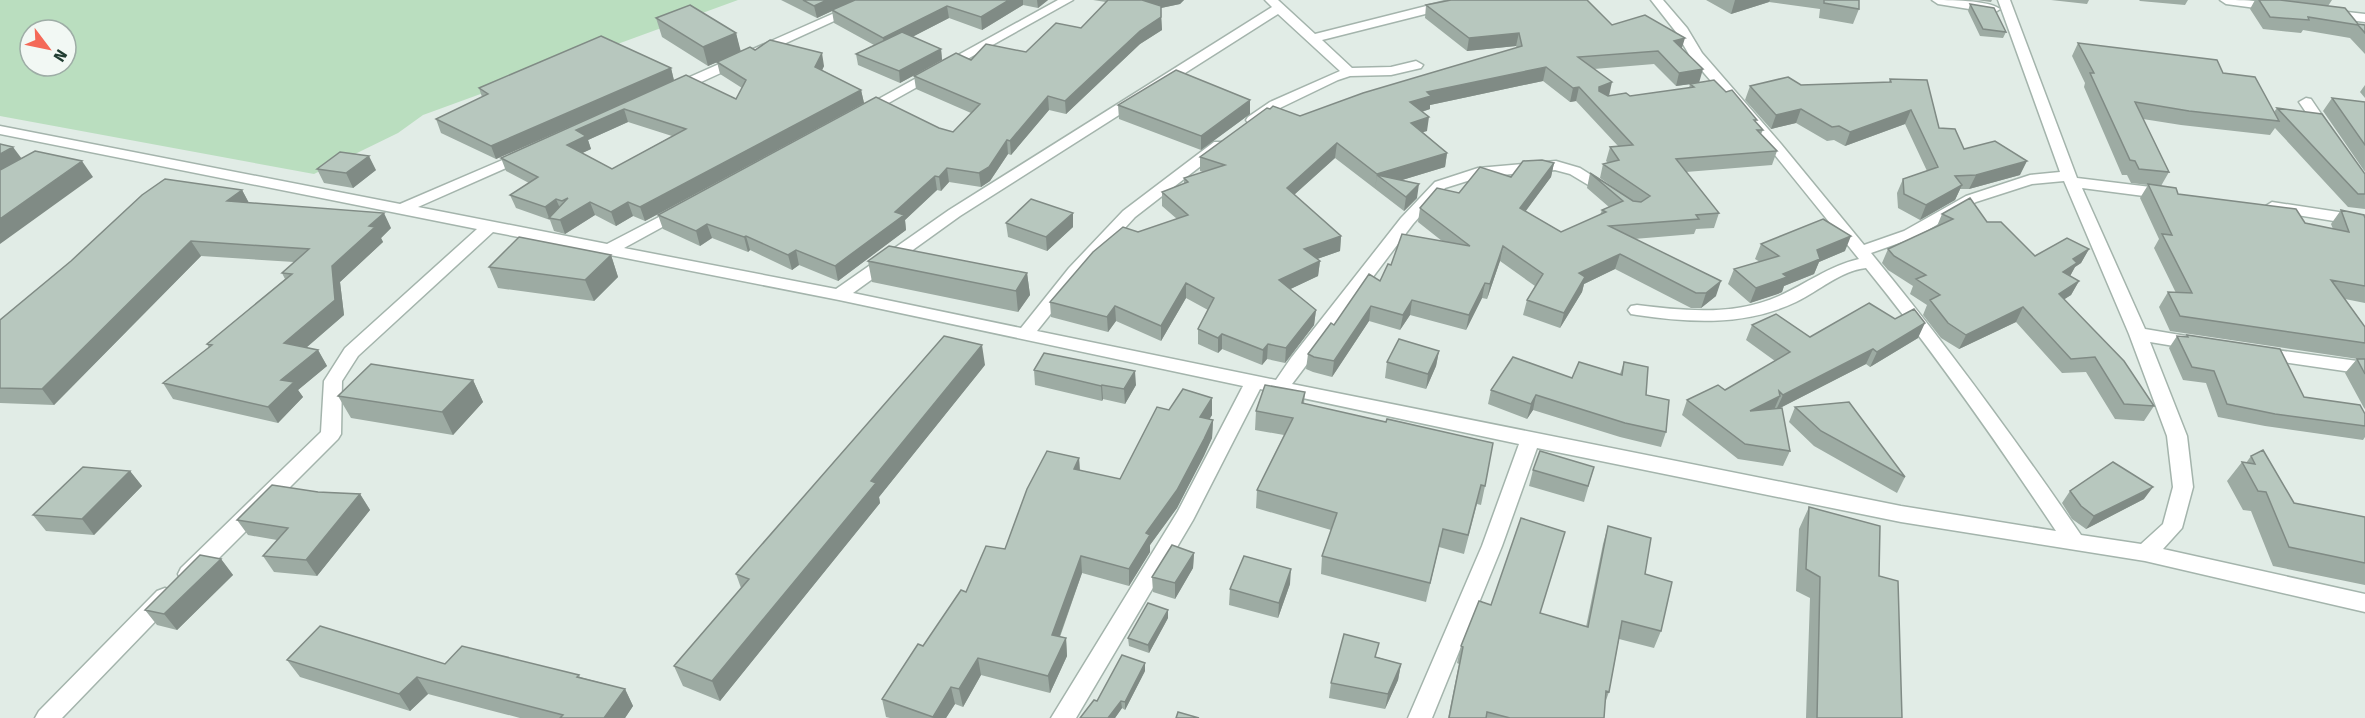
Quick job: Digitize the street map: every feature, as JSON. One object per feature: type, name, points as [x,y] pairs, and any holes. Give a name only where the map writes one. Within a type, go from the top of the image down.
[{"type":"street","points":[[662,94],[874,0]]},
{"type":"street","points":[[849,118],[1066,0]]},
{"type":"street","points":[[1313,38],[1465,0]]},
{"type":"street","points":[[1657,0],[1682,31],[1716,87],[1867,256],[2013,450],[2075,542]]},
{"type":"street","points":[[1938,0],[2006,5],[2071,179],[2138,334],[2177,436],[2183,487],[2172,528],[2145,553]]},
{"type":"street","points":[[2226,0],[2295,9]]},
{"type":"street","points":[[839,295],[891,254],[1275,4],[1349,72]]},
{"type":"street","points":[[2319,12],[2365,18]]},
{"type":"street","points":[[1026,333],[1075,272],[1129,214],[1275,105],[1349,72],[1391,71],[1416,65]]},
{"type":"street","points":[[2306,102],[2334,143]]},
{"type":"street","points":[[0,130],[183,168],[491,225],[839,295],[1530,440],[1901,514],[2145,553],[2365,603]]},
{"type":"street","points":[[51,156],[71,145]]},
{"type":"street","points":[[401,209],[543,147]]},
{"type":"street","points":[[1281,387],[1304,353],[1407,221],[1440,185],[1478,172],[1556,165],[1575,171],[1620,199]]},
{"type":"street","points":[[168,182],[183,168]]},
{"type":"street","points":[[1637,310],[1688,317],[1712,317],[1745,312],[1783,301],[1971,200],[2030,180],[2071,179],[2188,196]]},
{"type":"street","points":[[610,249],[693,204]]},
{"type":"street","points":[[2257,205],[2365,221]]},
{"type":"street","points":[[46,718],[331,434],[333,381],[351,352],[491,225]]},
{"type":"street","points":[[2138,334],[2220,347]]},
{"type":"street","points":[[2243,351],[2365,368]]},
{"type":"street","points":[[1063,718],[1186,515],[1255,381]]},
{"type":"street","points":[[1420,718],[1492,546],[1530,440]]},
{"type":"green space","points":[[0,0],[738,0],[423,115],[398,133],[314,174],[0,116]]},
{"type":"building","points":[[803,0],[827,0],[814,6]]},
{"type":"building","points":[[855,0],[1009,0],[981,17],[947,6],[883,38],[832,10]]},
{"type":"building","points":[[1108,0],[1142,0],[1161,6],[1161,17],[1140,31],[1065,101],[1048,96],[1010,141],[1007,140],[989,167],[979,173],[947,168],[895,212],[904,215],[835,266],[796,250],[788,255],[746,236],[707,224],[696,231],[658,215],[876,97],[939,128],[953,132],[980,104],[914,76],[956,53],[971,60],[986,44],[1026,52],[1056,23],[1081,28]]},
{"type":"building","points":[[1451,0],[1587,0],[1612,25],[1645,15],[1685,38],[1674,41],[1703,69],[1679,73],[1658,51],[1578,57],[1612,82],[1599,87],[1599,91],[1608,96],[1626,93],[1630,96],[1694,87],[1690,84],[1714,80],[1726,92],[1732,90],[1763,130],[1757,130],[1777,151],[1676,159],[1719,213],[1696,215],[1699,219],[1609,226],[1721,281],[1706,293],[1696,293],[1620,254],[1579,273],[1585,277],[1564,313],[1527,300],[1543,274],[1503,246],[1490,284],[1485,283],[1469,315],[1412,300],[1403,315],[1371,306],[1334,361],[1308,354],[1331,323],[1334,325],[1369,274],[1380,281],[1388,264],[1391,265],[1402,234],[1470,246],[1420,208],[1437,188],[1459,193],[1480,167],[1511,177],[1523,161],[1542,160],[1554,163],[1520,208],[1561,232],[1606,212],[1602,210],[1623,201],[1590,173],[1633,201],[1641,202],[1650,196],[1603,164],[1619,160],[1610,147],[1633,145],[1579,87],[1573,88],[1546,67],[1427,92],[1431,96],[1410,102],[1429,117],[1411,123],[1447,153],[1377,174],[1337,143],[1287,188],[1341,236],[1304,249],[1320,261],[1279,280],[1316,310],[1286,348],[1268,344],[1263,350],[1222,334],[1218,338],[1198,329],[1214,298],[1186,283],[1161,326],[1115,306],[1107,317],[1050,302],[1093,252],[1123,227],[1138,232],[1188,215],[1162,192],[1188,182],[1184,178],[1225,165],[1200,157],[1267,108],[1270,109],[1273,106],[1300,116],[1363,93],[1522,46],[1519,33],[1469,38],[1426,5]]},
{"type":"building","points":[[1824,0],[1859,0],[1859,9],[1824,3]]},
{"type":"building","points":[[2259,0],[2280,0],[2345,8],[2358,24],[2365,25],[2365,33],[2358,25],[2308,17],[2309,20],[2270,17]]},
{"type":"building","points":[[1970,4],[1994,8],[2006,32],[1983,29]]},
{"type":"building","points":[[690,5],[736,33],[703,47],[656,18]]},
{"type":"building","points":[[902,32],[941,49],[899,71],[856,54]]},
{"type":"building","points":[[601,36],[671,68],[491,146],[436,119],[488,94],[479,88]]},
{"type":"building","points":[[770,40],[822,53],[815,67],[861,90],[640,207],[628,202],[611,212],[590,202],[560,220],[549,218],[568,198],[562,201],[556,199],[545,207],[510,195],[538,177],[501,158],[686,75],[736,99],[746,80],[717,62],[750,47],[755,50]],"holes":[[[624,109],[686,129],[612,169],[567,145],[586,136],[576,130]]]},
{"type":"building","points":[[2078,43],[2217,60],[2223,73],[2255,77],[2279,121],[2189,111],[2135,102],[2169,172],[2139,169],[2135,161],[2130,160],[2090,73],[2094,73]]},
{"type":"building","points":[[1176,70],[1250,100],[1201,136],[1118,105]]},
{"type":"building","points":[[1788,77],[1801,85],[1891,82],[1890,79],[1927,80],[1939,128],[1955,129],[1964,149],[1995,141],[2027,161],[1976,175],[1955,176],[1962,185],[1926,205],[1904,194],[1903,179],[1938,167],[1911,110],[1850,132],[1839,126],[1832,127],[1801,109],[1776,115],[1750,86]]},
{"type":"building","points":[[2332,98],[2365,102],[2365,145]]},
{"type":"building","points":[[2277,108],[2322,114],[2365,174],[2365,194],[2358,194]]},
{"type":"building","points":[[0,144],[13,147],[0,154]]},
{"type":"building","points":[[35,151],[82,161],[0,219],[0,170]]},
{"type":"building","points":[[340,152],[369,156],[346,173],[317,169]]},
{"type":"building","points":[[1377,175],[1419,184],[1406,197]]},
{"type":"building","points":[[165,179],[242,190],[227,201],[384,213],[369,226],[375,227],[332,266],[335,300],[284,343],[318,350],[281,380],[294,382],[268,407],[163,383],[212,345],[207,344],[292,274],[282,273],[309,249],[191,241],[42,389],[0,388],[0,320],[71,261],[142,195]]},
{"type":"building","points":[[2148,184],[2176,188],[2178,194],[2296,209],[2305,223],[2349,232],[2341,210],[2364,215],[2365,286],[2331,280],[2365,327],[2365,343],[2180,316],[2168,292],[2192,293],[2162,234],[2172,235]]},
{"type":"building","points":[[1970,198],[1987,222],[2001,222],[2035,256],[2067,238],[2089,249],[2073,259],[2077,263],[2063,272],[2079,281],[2059,294],[2124,361],[2154,406],[2124,404],[2095,357],[2071,359],[2023,307],[1966,335],[1948,323],[1930,300],[1940,295],[1916,279],[1926,275],[1894,256],[1888,249],[1953,219],[1942,214]]},
{"type":"building","points":[[1031,199],[1073,213],[1046,237],[1006,223]]},
{"type":"building","points":[[1823,219],[1851,236],[1817,250],[1820,259],[1783,274],[1787,277],[1756,288],[1734,269],[1779,256],[1761,244]]},
{"type":"building","points":[[519,237],[611,255],[585,280],[489,267]]},
{"type":"building","points":[[889,246],[1027,273],[1016,291],[868,261]]},
{"type":"building","points":[[1869,303],[1895,319],[1914,309],[1925,323],[1877,352],[1873,349],[1783,395],[1779,391],[1780,396],[1750,411],[1782,408],[1790,451],[1745,444],[1687,400],[1718,385],[1725,390],[1790,352],[1752,325],[1776,314],[1810,337]]},
{"type":"building","points":[[2187,335],[2280,349],[2304,397],[2360,405],[2365,414],[2365,426],[2275,414],[2227,404],[2214,371],[2192,367],[2177,336],[2188,337]]},
{"type":"building","points":[[944,336],[982,345],[871,481],[876,483],[712,681],[674,666],[749,579],[736,574]]},
{"type":"building","points":[[1399,339],[1439,351],[1428,374],[1387,362]]},
{"type":"building","points":[[1044,353],[1135,371],[1124,389],[1101,386],[1034,370]]},
{"type":"building","points":[[1513,357],[1572,378],[1579,362],[1622,375],[1624,362],[1648,367],[1646,395],[1669,400],[1666,432],[1625,423],[1536,395],[1531,404],[1491,390]]},
{"type":"building","points":[[2357,359],[2365,359],[2365,374]]},
{"type":"building","points":[[371,364],[473,380],[442,412],[338,396]]},
{"type":"building","points":[[1265,385],[1305,392],[1302,403],[1493,443],[1485,486],[1481,485],[1468,535],[1443,529],[1430,583],[1322,556],[1337,513],[1257,490],[1293,418],[1256,411]]},
{"type":"building","points":[[1183,389],[1212,398],[1200,417],[1213,420],[1177,490],[1146,533],[1150,535],[1129,569],[1081,556],[1052,635],[1066,638],[1048,676],[978,658],[959,689],[951,687],[933,717],[882,699],[918,644],[923,646],[961,590],[966,592],[986,546],[1005,549],[1027,489],[1047,451],[1079,458],[1074,469],[1120,479],[1157,407],[1169,410]]},
{"type":"building","points":[[1849,402],[1905,477],[1821,431],[1795,407]]},
{"type":"building","points":[[2263,450],[2294,503],[2365,517],[2365,563],[2289,547],[2266,492],[2258,491],[2242,462],[2255,464],[2251,456]]},
{"type":"building","points":[[1540,451],[1594,467],[1588,486],[1533,470]]},
{"type":"building","points":[[2113,462],[2153,487],[2094,516],[2081,506],[2070,491]]},
{"type":"building","points":[[83,467],[130,471],[82,519],[33,515]]},
{"type":"building","points":[[272,485],[318,492],[360,494],[306,560],[263,556],[288,528],[237,520]]},
{"type":"building","points":[[1809,507],[1880,526],[1879,576],[1898,581],[1902,718],[1817,718],[1820,577],[1806,569]]},
{"type":"building","points":[[1521,518],[1565,532],[1540,613],[1588,627],[1608,526],[1651,538],[1645,574],[1672,582],[1661,631],[1622,621],[1609,692],[1606,691],[1604,718],[1510,718],[1487,712],[1486,718],[1449,718],[1463,647],[1461,646],[1479,601],[1491,605]]},
{"type":"building","points":[[1172,545],[1194,553],[1175,583],[1152,577]]},
{"type":"building","points":[[200,555],[221,559],[164,614],[145,610]]},
{"type":"building","points":[[1244,556],[1291,569],[1279,603],[1230,589]]},
{"type":"building","points":[[1148,603],[1168,610],[1148,645],[1128,638]]},
{"type":"building","points":[[320,626],[445,664],[462,646],[579,675],[577,677],[625,689],[604,718],[560,718],[563,715],[417,677],[399,694],[287,660]]},
{"type":"building","points":[[1344,634],[1379,643],[1375,657],[1401,664],[1388,694],[1331,683]]},
{"type":"building","points":[[1122,655],[1145,663],[1125,702],[1121,701],[1108,718],[1080,718],[1094,700],[1097,701]]},
{"type":"building","points":[[1178,712],[1199,718],[1176,718]]}]
